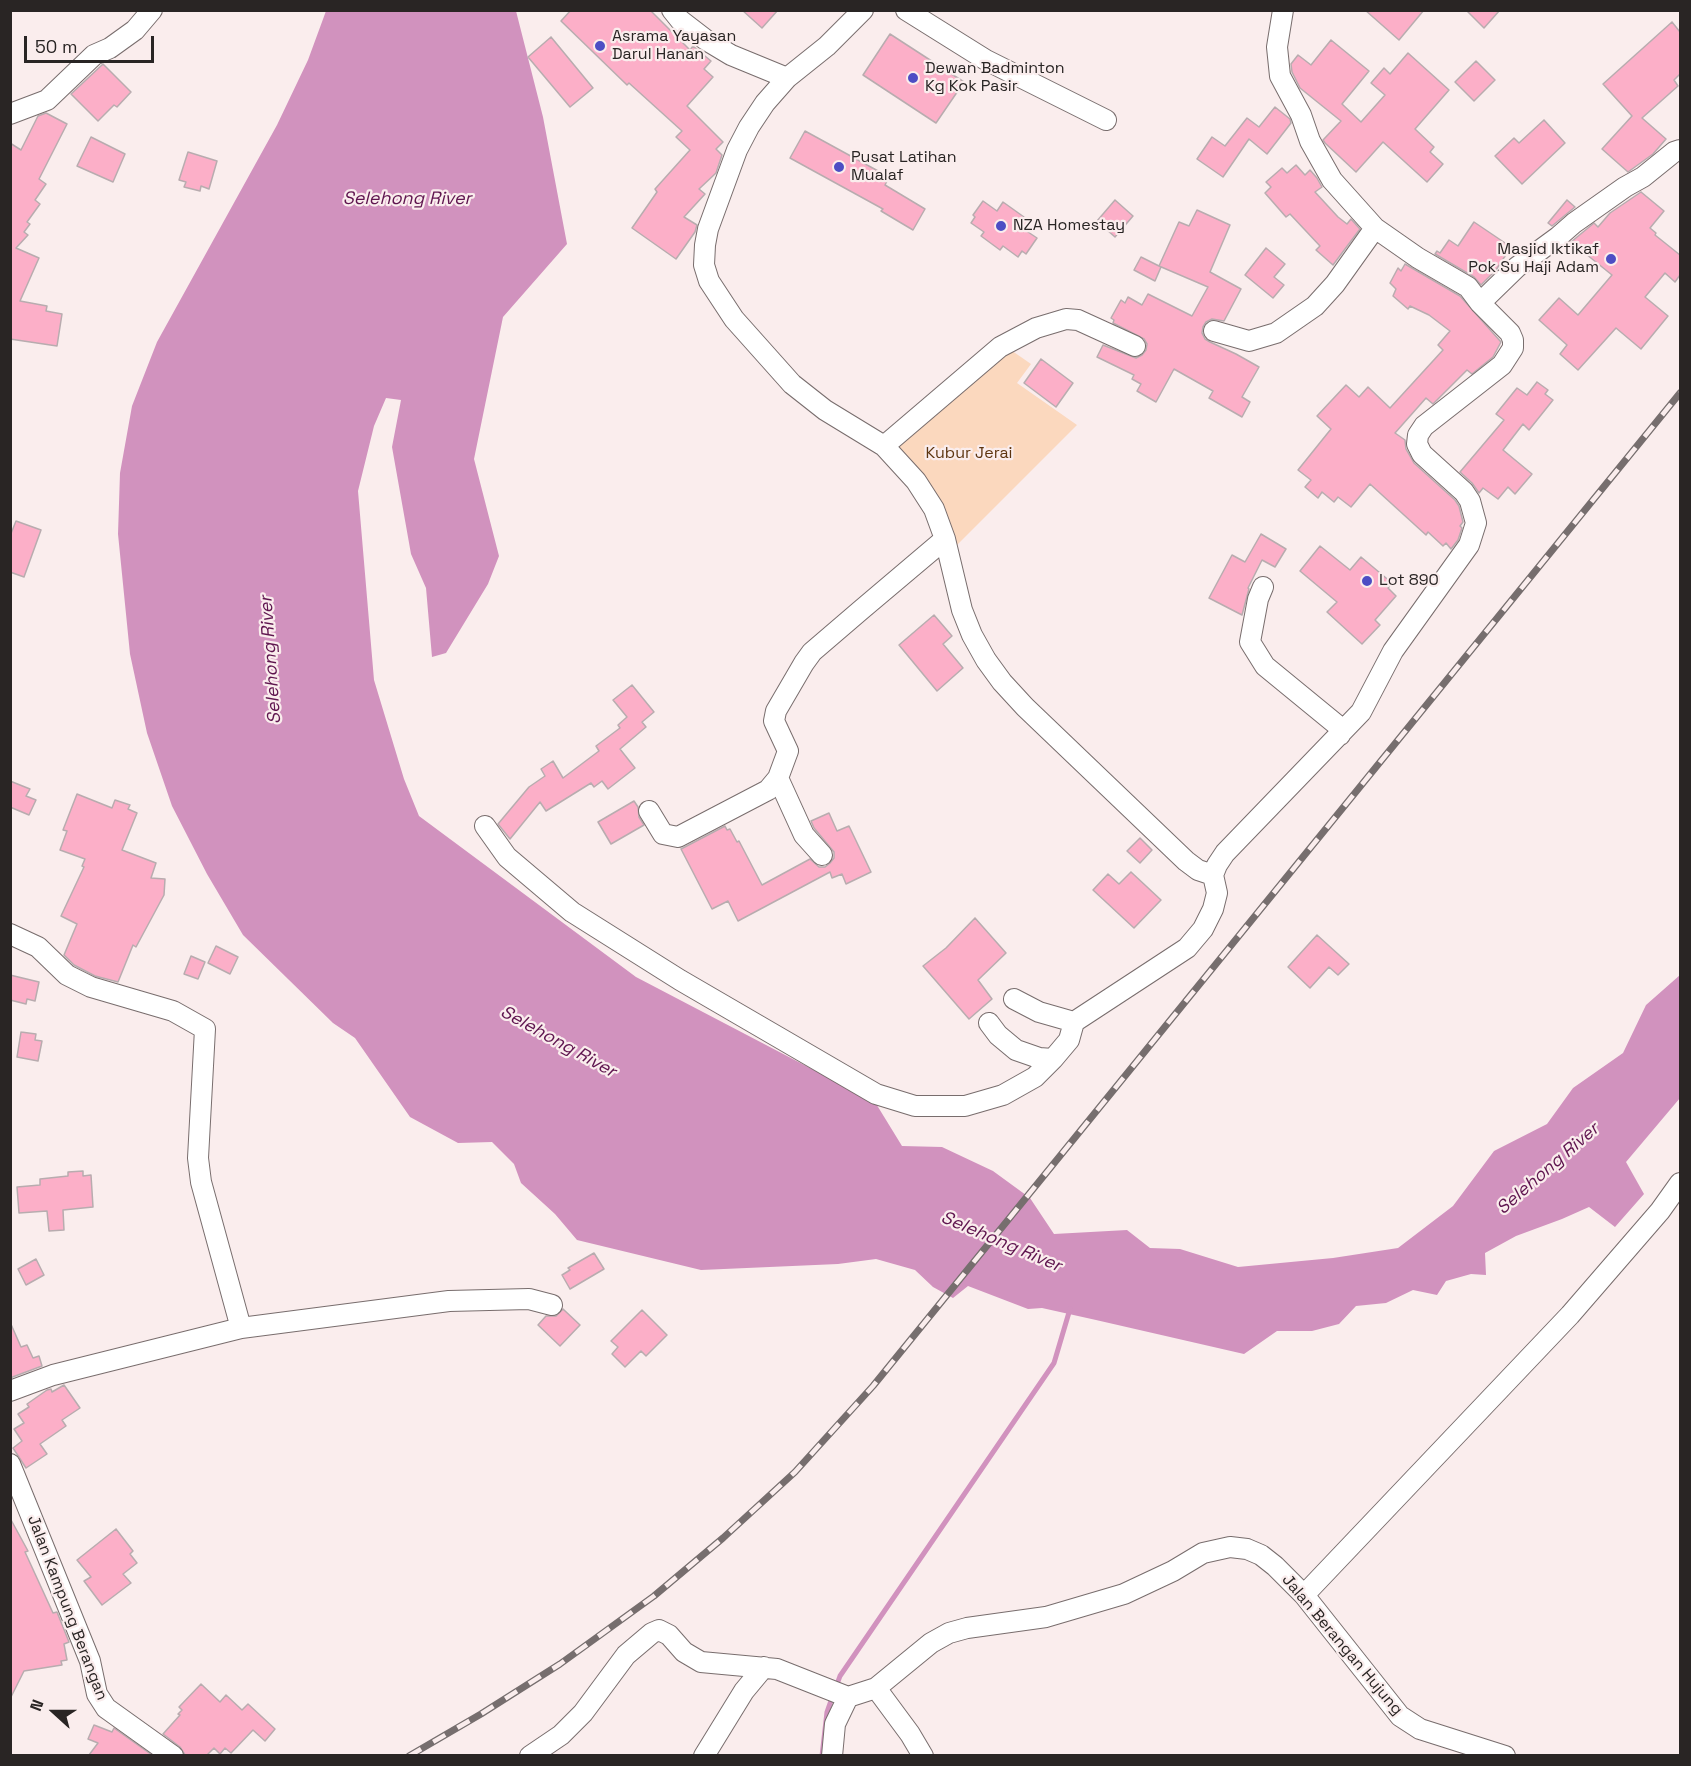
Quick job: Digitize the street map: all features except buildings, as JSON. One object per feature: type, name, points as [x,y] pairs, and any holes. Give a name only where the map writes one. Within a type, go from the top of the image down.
[{"type":"street","points":[[10,114],[47,100],[93,55],[110,48],[135,30],[152,10]]},
{"type":"street","points":[[672,10],[680,20],[706,40],[731,54],[787,78]]},
{"type":"street","points":[[863,10],[828,46],[787,78],[765,103],[749,127],[737,150],[708,229],[704,265],[709,281],[734,319],[792,384],[825,410],[884,446],[916,481],[934,509],[945,539],[962,610],[972,635],[1002,682],[1186,861],[1198,870],[1213,875]]},
{"type":"street","points":[[906,10],[986,60],[1106,120]]},
{"type":"street","points":[[484,826],[507,857],[572,912],[680,980],[876,1094],[915,1106],[965,1106],[1003,1095],[1035,1077],[1069,1040],[1074,1023],[1188,948],[1203,929],[1213,909],[1217,893],[1213,875],[1225,853],[1361,712],[1394,651],[1469,545],[1475,516],[1470,501],[1464,492],[1422,453],[1417,444],[1418,435],[1424,426],[1503,365],[1513,348],[1514,340],[1468,287],[1418,258],[1374,228],[1332,180],[1310,141],[1301,115],[1280,76],[1277,47],[1283,10]]},
{"type":"street","points":[[1480,303],[1516,267],[1574,223],[1680,150]]},
{"type":"street","points":[[1214,332],[1249,341],[1276,333],[1315,306],[1335,285],[1374,228]]},
{"type":"street","points":[[884,446],[1000,347],[1036,328],[1066,320],[1078,320],[1135,346]]},
{"type":"street","points":[[649,811],[663,834],[678,837],[768,790],[778,778],[788,751],[774,721],[776,711],[804,663],[812,652],[945,539]]},
{"type":"street","points":[[1263,587],[1258,599],[1250,642],[1265,666],[1336,725],[1340,735]]},
{"type":"street","points":[[778,778],[804,835],[822,855]]},
{"type":"street","points":[[10,934],[38,947],[67,975],[92,987],[173,1011],[205,1029],[199,1166],[201,1182],[241,1328]]},
{"type":"street","points":[[1014,999],[1039,1012],[1074,1023]]},
{"type":"street","points":[[989,1023],[998,1035],[1016,1050],[1039,1058],[1053,1059]]},
{"type":"street","points":[[1304,1595],[1570,1315],[1660,1211],[1680,1184]]},
{"type":"street","points":[[10,1391],[53,1375],[241,1328],[449,1301],[530,1299],[552,1305]]},
{"type":"street","name":"Jalan Kampung Berangan","points":[[10,1464],[90,1661],[97,1694],[106,1708],[173,1755]]},
{"type":"street","name":"Jalan Berangan Hujung","points":[[839,1694],[876,1688],[931,1642],[950,1633],[967,1628],[1046,1617],[1124,1594],[1173,1571],[1212,1549],[1230,1547],[1247,1549],[1261,1555],[1275,1566],[1304,1595],[1400,1716],[1420,1729],[1474,1751],[1505,1755]]},
{"type":"street","points":[[531,1755],[561,1735],[583,1713],[626,1655],[652,1633],[659,1630],[669,1635],[684,1652],[701,1662],[777,1669],[839,1694],[832,1755]]},
{"type":"street","points":[[704,1755],[744,1691],[764,1667]]},
{"type":"street","points":[[876,1688],[910,1734],[922,1755]]},
{"type":"green space","name":"Kubur Jerai","points":[[1008,348],[1031,364],[1017,383],[1077,425],[955,547],[894,447]]},
{"type":"water","name":"Selehong River","points":[[326,11],[516,11],[543,117],[567,244],[503,317],[474,459],[499,556],[488,584],[446,653],[432,657],[426,588],[411,554],[392,447],[401,400],[386,398],[374,426],[358,491],[374,680],[404,779],[419,816],[636,977],[875,1102],[902,1146],[942,1147],[993,1171],[1030,1198],[1054,1234],[1127,1230],[1150,1248],[1180,1249],[1238,1267],[1333,1258],[1398,1248],[1453,1206],[1494,1151],[1547,1124],[1573,1088],[1623,1053],[1646,1005],[1680,975],[1680,1098],[1626,1162],[1644,1194],[1615,1227],[1589,1207],[1516,1236],[1485,1253],[1486,1275],[1471,1274],[1446,1281],[1437,1295],[1413,1290],[1386,1303],[1356,1306],[1339,1324],[1312,1331],[1277,1331],[1244,1354],[1042,1308],[1028,1309],[968,1286],[953,1298],[933,1287],[915,1270],[876,1259],[838,1264],[701,1270],[577,1240],[555,1214],[521,1183],[514,1164],[492,1142],[458,1143],[410,1117],[355,1038],[333,1023],[243,935],[207,874],[172,806],[147,733],[130,654],[118,534],[120,473],[132,406],[157,342],[277,125],[308,60]]},
{"type":"waterway","points":[[836,1687],[840,1676],[1054,1363],[1070,1309]]},
{"type":"waterway","points":[[822,1756],[827,1712],[833,1695]]},
{"type":"railway","points":[[409,1756],[560,1664],[654,1596],[723,1538],[795,1472],[873,1386],[1680,393]]},
{"type":"place","name":"Asrama Yayasan Darul Hanan","points":[[600,46]]},
{"type":"place","name":"Dewan Badminton Kg Kok Pasir","points":[[913,78]]},
{"type":"place","name":"Pusat Latihan Mualaf","points":[[839,167]]},
{"type":"place","name":"NZA Homestay","points":[[1001,226]]},
{"type":"place","name":"Masjid Iktikaf Pok Su Haji Adam","points":[[1611,259]]},
{"type":"place","name":"Lot 890","points":[[1367,581]]}]
